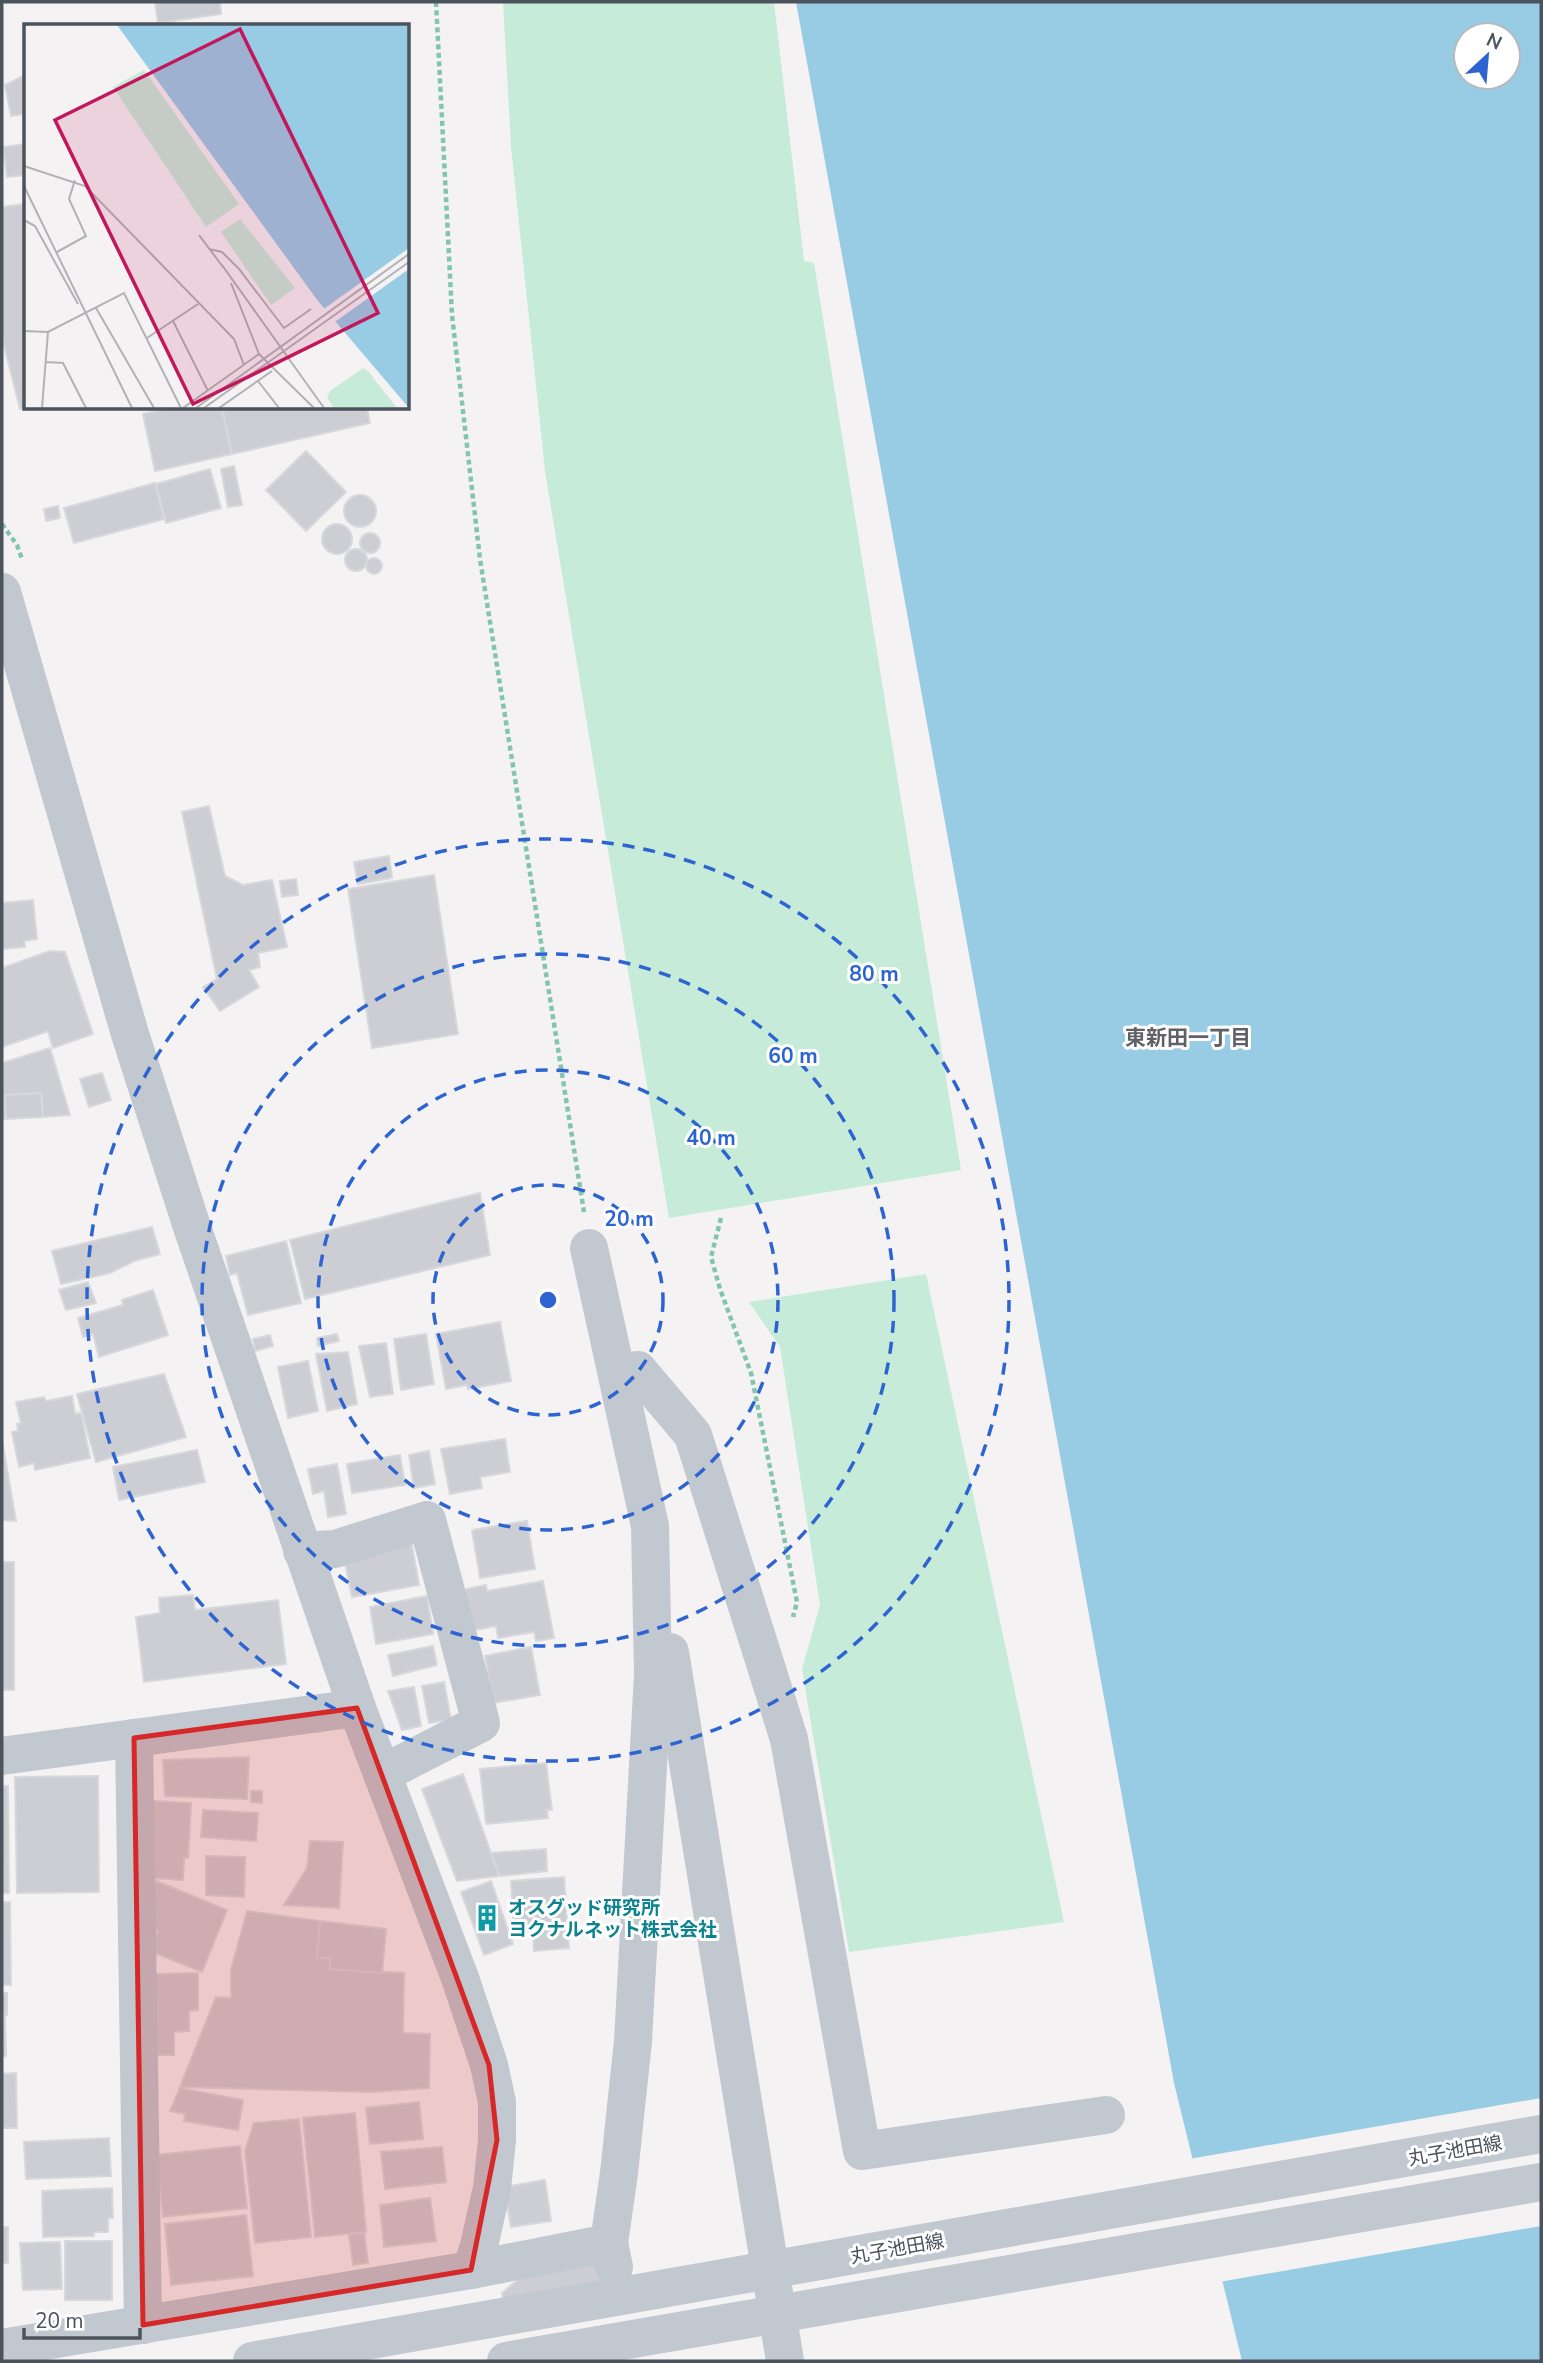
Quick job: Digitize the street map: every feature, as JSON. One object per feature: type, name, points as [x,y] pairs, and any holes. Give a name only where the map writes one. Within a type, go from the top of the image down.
[{"type":"street","points":[[2,592],[130,1034],[192,1227],[357,1708],[477,2026],[489,2065],[497,2102],[497,2140],[492,2188],[471,2270]]},
{"type":"street","points":[[589,1248],[650,1526],[785,2361]]},
{"type":"street","points":[[617,1374],[638,1370],[693,1435],[789,1739],[862,2151],[1106,2115]]},
{"type":"street","points":[[302,1551],[335,1549],[428,1520],[481,1723],[382,1774]]},
{"type":"street","points":[[634,2361],[609,2243],[619,2173],[634,2014],[653,1674],[650,1526]]},
{"type":"street","points":[[2,1756],[357,1708]]},
{"type":"street","points":[[134,1738],[143,2325]]},
{"type":"street","name":"丸子池田線","points":[[253,2361],[1541,2134]]},
{"type":"street","points":[[506,2361],[1541,2182]]},
{"type":"street","points":[[2,2348],[471,2270],[609,2243]]},
{"type":"path","points":[[436,2],[452,315],[480,559],[589,1248]]},
{"type":"path","points":[[720,1218],[711,1256],[751,1374],[797,1602],[791,1626]]},
{"type":"highlighted area","points":[[357,1708],[489,2065],[497,2140],[471,2270],[143,2325],[134,1738]]},
{"type":"green space","points":[[503,2],[774,2],[804,261],[814,263],[961,1170],[669,1218],[545,471],[511,147]]},
{"type":"green space","points":[[926,1274],[1064,1922],[849,1952],[802,1669],[820,1605],[780,1347],[749,1302]]},
{"type":"water","points":[[796,2],[1541,2],[1541,2361],[1242,2361],[1174,2083]]},
{"type":"pier","points":[[1541,2098],[1541,2226],[1219,2282],[1189,2159]]},
{"type":"building","points":[[155,2],[220,2],[221,14],[158,23]]},
{"type":"building","points":[[24,76],[24,114],[11,116],[5,85]]},
{"type":"building","points":[[24,144],[24,175],[7,177],[3,147]]},
{"type":"building","points":[[24,204],[24,408],[20,409],[4,345],[2,324],[2,207]]},
{"type":"building","points":[[160,410],[222,410],[232,454],[155,471],[143,414]]},
{"type":"building","points":[[222,410],[367,410],[370,423],[232,454]]},
{"type":"building","points":[[306,451],[346,492],[306,531],[266,490]]},
{"type":"building","points":[[234,466],[242,505],[228,507],[221,469]]},
{"type":"building","points":[[210,469],[221,508],[166,523],[156,484]]},
{"type":"building","points":[[155,483],[164,519],[74,543],[64,508]]},
{"type":"building","points":[[360,495],[371,500],[376,511],[371,522],[360,527],[349,522],[344,511],[349,500]]},
{"type":"building","points":[[58,506],[60,518],[46,521],[44,509]]},
{"type":"building","points":[[337,524],[347,529],[352,539],[347,549],[337,554],[327,549],[322,539],[327,529]]},
{"type":"building","points":[[366,533],[374,533],[380,543],[374,553],[366,553],[360,547],[360,539]]},
{"type":"building","points":[[356,549],[364,552],[367,560],[364,568],[356,571],[348,568],[345,560],[348,552]]},
{"type":"building","points":[[374,558],[382,566],[374,574],[366,566]]},
{"type":"building","points":[[209,806],[225,876],[243,885],[272,880],[287,947],[258,953],[260,967],[249,970],[259,987],[220,1011],[203,987],[217,979],[182,812]]},
{"type":"building","points":[[389,856],[392,878],[358,884],[354,862]]},
{"type":"building","points":[[434,875],[458,1034],[372,1048],[348,889]]},
{"type":"building","points":[[296,879],[298,895],[282,897],[280,881]]},
{"type":"building","points":[[33,900],[37,939],[24,941],[25,947],[2,949],[2,903]]},
{"type":"building","points":[[50,951],[65,952],[93,1034],[53,1048],[48,1031],[2,1047],[2,968]]},
{"type":"building","points":[[50,1048],[70,1115],[43,1117],[41,1093],[5,1095],[6,1119],[2,1119],[2,1063]]},
{"type":"building","points":[[102,1073],[111,1100],[89,1107],[80,1079]]},
{"type":"building","points":[[41,1093],[43,1117],[6,1119],[5,1095]]},
{"type":"building","points":[[480,1193],[490,1255],[305,1299],[290,1240]]},
{"type":"building","points":[[152,1227],[160,1254],[134,1261],[110,1273],[61,1284],[52,1251]]},
{"type":"building","points":[[286,1241],[301,1303],[248,1315],[237,1273],[230,1275],[226,1256]]},
{"type":"building","points":[[88,1282],[96,1303],[66,1310],[59,1290]]},
{"type":"building","points":[[153,1290],[168,1335],[99,1357],[93,1334],[83,1337],[78,1318],[123,1305],[122,1300]]},
{"type":"building","points":[[500,1322],[511,1381],[468,1389],[467,1385],[446,1389],[436,1334]]},
{"type":"building","points":[[337,1334],[339,1341],[318,1346],[317,1338]]},
{"type":"building","points":[[426,1334],[434,1384],[401,1390],[394,1339]]},
{"type":"building","points":[[270,1335],[273,1346],[255,1351],[253,1339]]},
{"type":"building","points":[[386,1343],[393,1394],[370,1397],[359,1346]]},
{"type":"building","points":[[348,1352],[357,1404],[327,1411],[316,1354]]},
{"type":"building","points":[[308,1361],[318,1411],[288,1418],[278,1367]]},
{"type":"building","points":[[164,1374],[186,1437],[96,1462],[77,1394]]},
{"type":"building","points":[[72,1396],[75,1414],[81,1413],[90,1458],[35,1470],[34,1463],[19,1467],[12,1432],[18,1431],[17,1424],[21,1423],[16,1402],[44,1397],[46,1401]]},
{"type":"building","points":[[505,1439],[510,1472],[480,1477],[482,1488],[450,1494],[441,1449]]},
{"type":"building","points":[[2,1440],[16,1521],[2,1520]]},
{"type":"building","points":[[197,1450],[205,1482],[119,1500],[113,1467]]},
{"type":"building","points":[[429,1451],[435,1484],[414,1488],[409,1455]]},
{"type":"building","points":[[400,1455],[405,1485],[352,1493],[347,1464]]},
{"type":"building","points":[[337,1464],[346,1514],[328,1517],[324,1491],[313,1494],[308,1469]]},
{"type":"building","points":[[527,1521],[535,1569],[480,1578],[472,1530]]},
{"type":"building","points":[[411,1540],[419,1585],[352,1597],[343,1553]]},
{"type":"building","points":[[2,1562],[14,1562],[14,1690],[2,1690]]},
{"type":"building","points":[[543,1581],[554,1638],[536,1641],[534,1632],[498,1638],[496,1626],[469,1631],[462,1590],[486,1585],[487,1591]]},
{"type":"building","points":[[193,1595],[195,1610],[278,1600],[286,1664],[144,1682],[136,1617],[160,1613],[159,1598]]},
{"type":"building","points":[[427,1596],[433,1634],[376,1644],[370,1607]]},
{"type":"building","points":[[433,1646],[437,1665],[393,1676],[388,1655]]},
{"type":"building","points":[[531,1647],[540,1695],[493,1703],[485,1656]]},
{"type":"building","points":[[444,1682],[451,1720],[429,1723],[422,1686]]},
{"type":"building","points":[[414,1687],[421,1726],[402,1730],[388,1691]]},
{"type":"building","points":[[249,1757],[247,1799],[165,1796],[163,1760]]},
{"type":"building","points":[[546,1763],[552,1810],[547,1810],[548,1818],[486,1824],[480,1769]]},
{"type":"building","points":[[463,1774],[500,1876],[457,1881],[422,1789]]},
{"type":"building","points":[[98,1776],[99,1892],[17,1893],[15,1777]]},
{"type":"building","points":[[2,1786],[8,1786],[9,1893],[2,1893]]},
{"type":"building","points":[[251,1791],[262,1791],[262,1803],[251,1802]]},
{"type":"building","points":[[152,1801],[191,1803],[188,1858],[184,1858],[183,1880],[153,1878]]},
{"type":"building","points":[[203,1810],[258,1813],[256,1841],[201,1837]]},
{"type":"building","points":[[310,1841],[343,1842],[339,1908],[284,1905],[307,1868]]},
{"type":"building","points":[[546,1849],[547,1871],[500,1876],[491,1853]]},
{"type":"building","points":[[206,1856],[245,1857],[244,1897],[206,1895]]},
{"type":"building","points":[[564,1877],[569,1948],[534,1951],[533,1931],[514,1932],[511,1881]]},
{"type":"building","points":[[156,1881],[227,1910],[202,1972],[150,1951],[158,1931],[149,1927],[149,1896]]},
{"type":"building","name":"オスグッド研究所 ヨクナルネット株式会社","points":[[491,1881],[513,1944],[484,1955],[461,1892]]},
{"type":"building","points":[[2,1902],[10,1902],[11,1985],[2,1985]]},
{"type":"building","points":[[247,1911],[320,1921],[317,1957],[330,1958],[330,1969],[404,1973],[403,2033],[430,2034],[429,2088],[371,2092],[180,2087],[216,1997],[231,1998],[231,1970]]},
{"type":"building","points":[[320,1921],[386,1929],[382,1973],[330,1969],[330,1958],[317,1957]]},
{"type":"building","points":[[198,1973],[198,2010],[189,2011],[189,2031],[174,2032],[174,2055],[154,2055],[153,1974]]},
{"type":"building","points":[[2,1993],[7,1993],[7,2015],[6,2056],[2,2057]]},
{"type":"building","points":[[16,2073],[17,2128],[2,2128],[2,2074]]},
{"type":"building","points":[[180,2088],[243,2100],[238,2130],[184,2121],[185,2114],[170,2111]]},
{"type":"building","points":[[419,2102],[423,2139],[370,2144],[366,2108]]},
{"type":"building","points":[[355,2113],[366,2232],[315,2237],[303,2118]]},
{"type":"building","points":[[299,2119],[311,2237],[255,2243],[245,2151],[254,2123]]},
{"type":"building","points":[[109,2138],[111,2176],[26,2179],[24,2142]]},
{"type":"building","points":[[240,2146],[247,2208],[163,2217],[156,2155]]},
{"type":"building","points":[[442,2147],[446,2182],[385,2189],[381,2152]]},
{"type":"building","points":[[545,2180],[551,2221],[511,2227],[504,2187]]},
{"type":"building","points":[[112,2188],[113,2218],[108,2218],[108,2232],[94,2232],[94,2236],[43,2237],[42,2191]]},
{"type":"building","points":[[430,2198],[436,2241],[384,2247],[380,2205]]},
{"type":"building","points":[[246,2215],[253,2276],[171,2285],[165,2224]]},
{"type":"building","points":[[2,2227],[8,2227],[8,2263],[2,2263]]},
{"type":"building","points":[[364,2233],[368,2263],[353,2265],[349,2235]]},
{"type":"building","points":[[65,2241],[112,2241],[112,2300],[65,2300]]},
{"type":"building","points":[[60,2242],[62,2289],[23,2290],[20,2243]]},
{"type":"building","points":[[595,2264],[619,2311],[511,2331],[502,2293],[520,2278]]},
{"type":"place","name":"オスグッド研究所 ヨクナルネット株式会社","points":[[487,1918]]},
{"type":"district","name":"東新田一丁目","points":[[1188,1038]]}]
